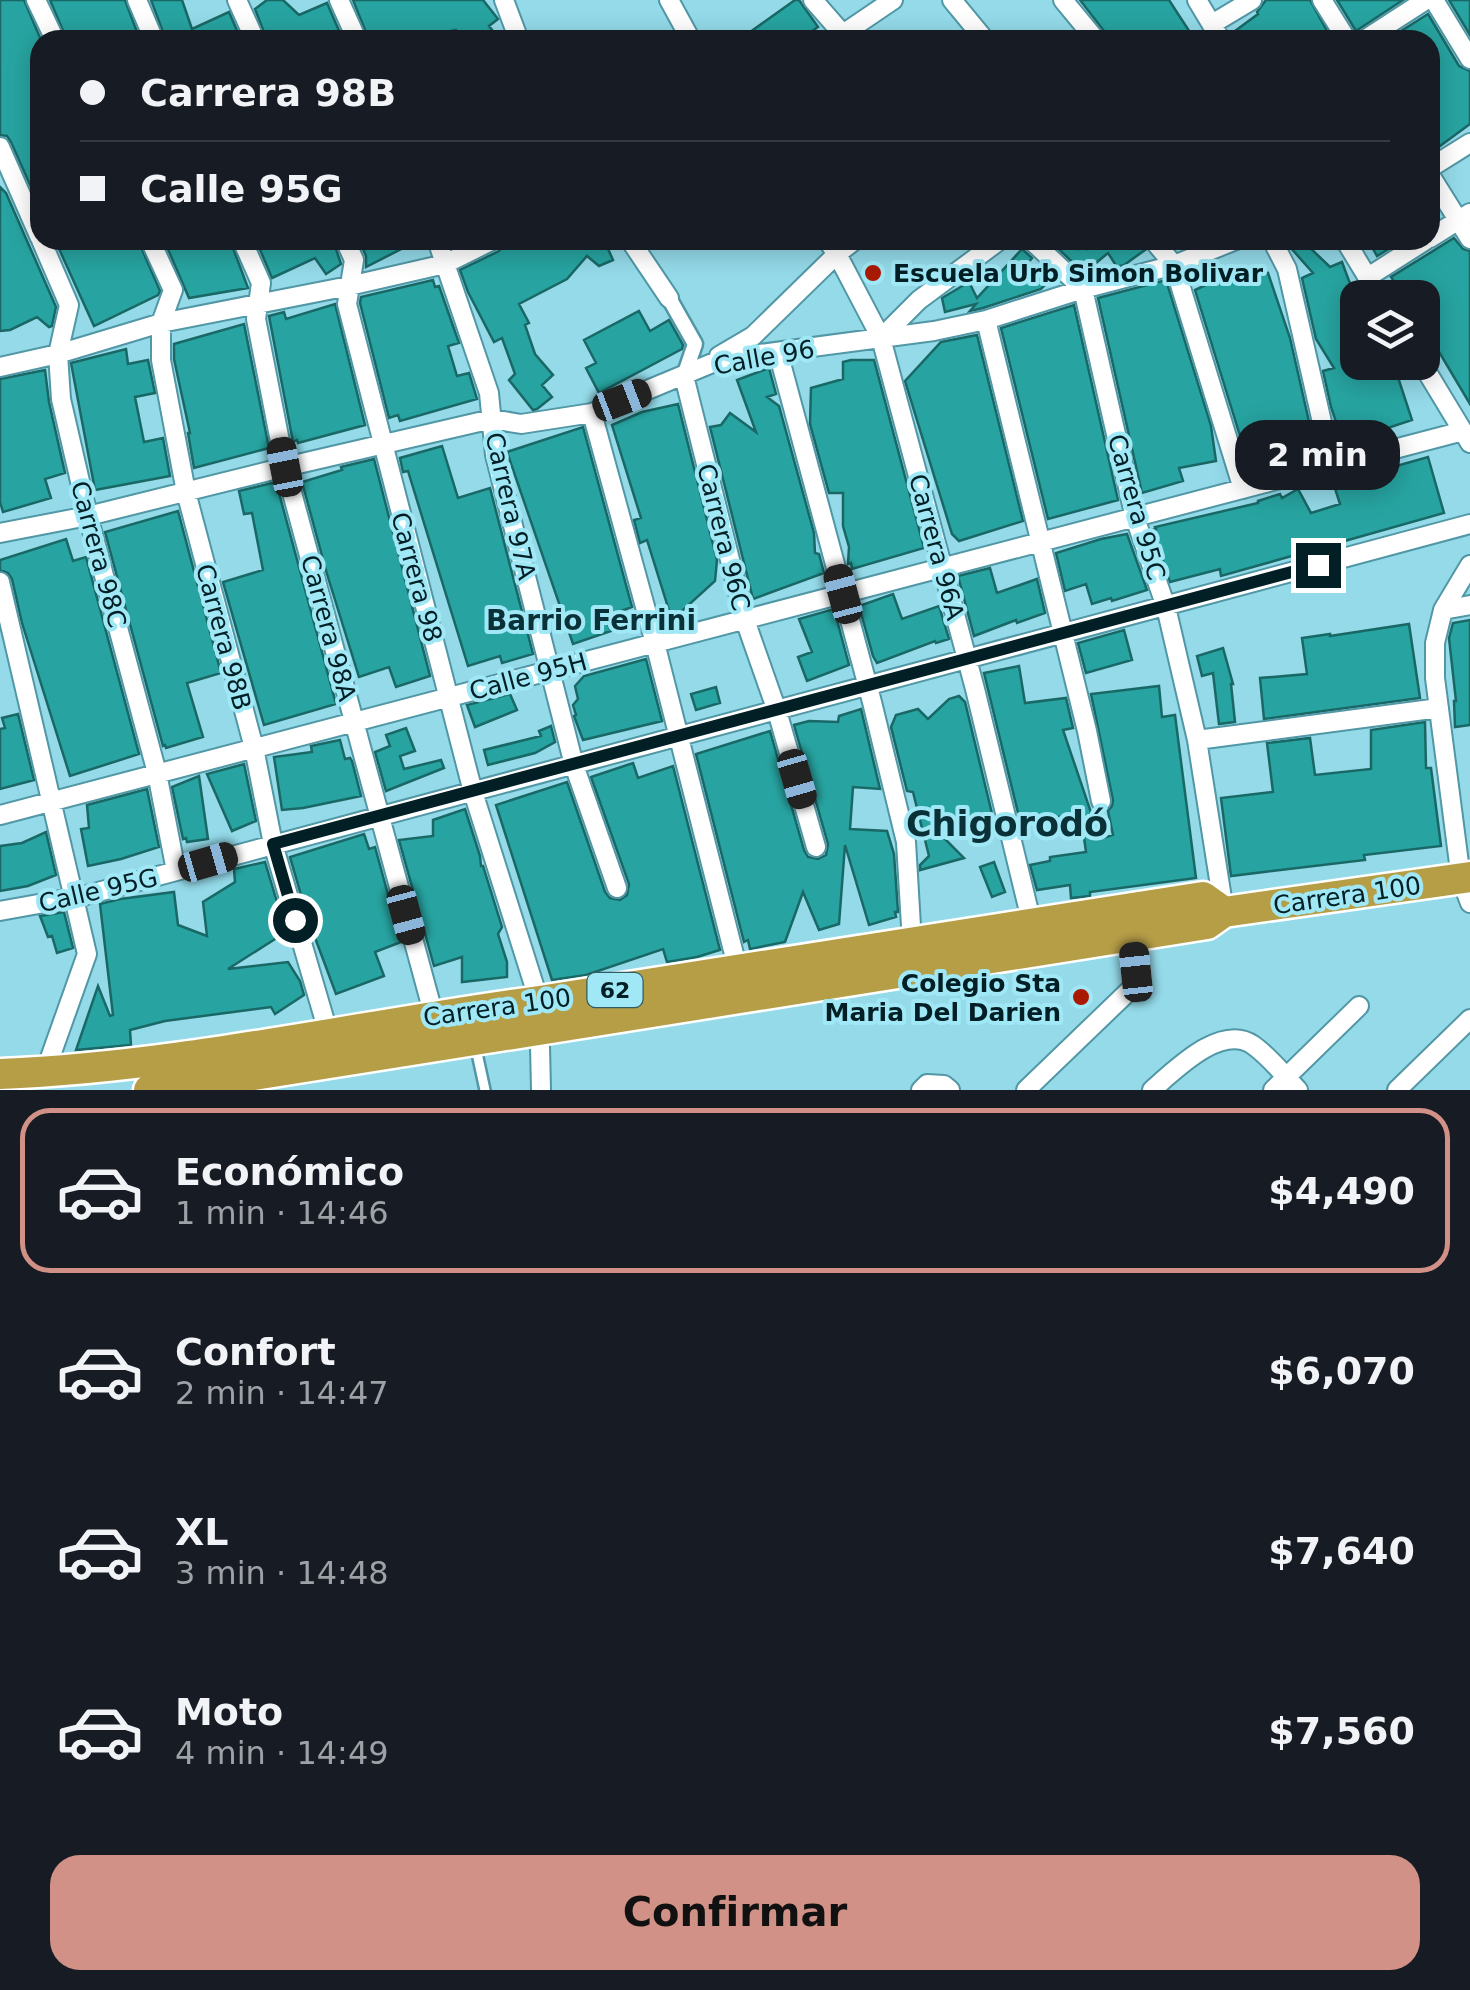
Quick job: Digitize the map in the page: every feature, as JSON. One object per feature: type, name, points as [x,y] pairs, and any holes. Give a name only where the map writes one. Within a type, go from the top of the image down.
[{"type":"highway","name":"Carrera 100","points":[[0,1074],[68,1071],[329,1035],[434,1016],[540,1015],[1132,936],[1207,924],[1224,912],[1467,886]]},
{"type":"highway","name":"Carrera 100","points":[[149,1090],[311,1078],[474,1040],[540,1015],[738,970],[1203,897],[1224,912]]},
{"type":"street","points":[[36,0],[50,30]]},
{"type":"street","points":[[137,0],[150,30]]},
{"type":"street","points":[[237,0],[250,30]]},
{"type":"street","points":[[340,0],[353,30]]},
{"type":"street","points":[[504,0],[516,30]]},
{"type":"street","points":[[669,0],[686,30]]},
{"type":"street","points":[[813,0],[835,30]]},
{"type":"street","points":[[852,30],[893,0]]},
{"type":"street","points":[[952,0],[978,30]]},
{"type":"street","points":[[1062,0],[1088,30]]},
{"type":"street","points":[[1197,0],[1215,30]]},
{"type":"street","points":[[1218,30],[1252,0]]},
{"type":"street","points":[[1322,0],[1341,30]]},
{"type":"street","points":[[1380,30],[1426,0]]},
{"type":"street","points":[[1434,0],[1470,59]]},
{"type":"street","points":[[1440,165],[1470,143]]},
{"type":"street","name":"Carrera 98C","points":[[0,147],[30,216]]},
{"type":"street","points":[[1440,185],[1464,216],[1470,239]]},
{"type":"street","points":[[1440,231],[1464,216]]},
{"type":"street","name":"Carrera 98C","points":[[45,250],[69,305],[58,354],[61,398],[88,516],[157,774],[176,871]]},
{"type":"street","name":"Carrera 98B","points":[[155,250],[174,290],[160,323],[161,360],[186,492],[254,748],[273,844],[329,1035]]},
{"type":"street","name":"Carrera 98A","points":[[247,250],[261,282],[256,319],[285,467],[434,1016]]},
{"type":"street","name":"Carrera 98","points":[[350,250],[354,260],[347,304],[473,792],[540,1015],[542,1090]]},
{"type":"street","name":"Carrera 97A","points":[[440,250],[489,392],[495,455],[574,765],[618,888]]},
{"type":"street","points":[[0,367],[160,323],[445,264],[473,250]]},
{"type":"street","name":"Carrera 96C","points":[[637,250],[696,344],[684,376],[745,620],[778,711],[816,847]]},
{"type":"street","points":[[684,376],[754,336],[829,250]]},
{"type":"street","name":"Carrera 96A","points":[[834,250],[881,338],[1032,924]]},
{"type":"street","points":[[881,338],[919,300],[986,250]]},
{"type":"street","points":[[1042,250],[1082,289]]},
{"type":"street","points":[[1161,250],[1174,265],[1243,489]]},
{"type":"street","name":"Calle 96","points":[[0,533],[88,516],[492,420],[521,424],[592,413],[722,359],[934,331],[986,320],[1174,265],[1211,250]]},
{"type":"street","points":[[1277,250],[1287,269],[1332,466]]},
{"type":"street","points":[[1351,250],[1370,280]]},
{"type":"street","points":[[1368,277],[1411,250]]},
{"type":"street","name":"Carrera 95C","points":[[1082,289],[1135,518],[1166,606],[1197,740],[1224,912]]},
{"type":"street","points":[[986,320],[1101,802]]},
{"type":"street","points":[[778,352],[906,842],[912,943]]},
{"type":"street","points":[[1431,380],[1466,437]]},
{"type":"street","points":[[592,413],[738,970]]},
{"type":"street","name":"Calle 95H","points":[[0,815],[1332,466],[1466,437]]},
{"type":"street","name":"Calle 95G","points":[[0,911],[76,897],[176,871],[1470,524]]},
{"type":"street","points":[[1467,886],[1434,678],[1434,643],[1443,610],[1470,565]]},
{"type":"street","points":[[0,582],[87,954],[45,1072]]},
{"type":"street","points":[[1443,610],[1470,606]]},
{"type":"street","points":[[1197,740],[1439,708]]},
{"type":"street","points":[[1026,1090],[1132,987],[1136,972],[1132,936]]},
{"type":"street","points":[[1152,1090],[1193,1054],[1227,1040],[1251,1043],[1286,1086],[1359,1006]]},
{"type":"street","points":[[1397,1090],[1470,1019]]},
{"type":"street","points":[[920,1090],[928,1084],[944,1085],[950,1090]]},
{"type":"lane","points":[[474,1040],[486,1089]]},
{"type":"building","points":[[0,0],[24,0],[37,30],[30,30],[30,185],[11,142],[0,135]]},
{"type":"building","points":[[50,0],[125,0],[136,30],[63,30]]},
{"type":"building","points":[[151,0],[182,0],[192,29],[229,12],[237,30],[162,30]]},
{"type":"building","points":[[267,0],[283,0],[299,15],[327,3],[339,30],[263,30],[255,9]]},
{"type":"building","points":[[353,0],[483,0],[498,19],[489,26],[492,30],[365,30]]},
{"type":"building","points":[[795,0],[799,0],[818,27],[814,30],[753,30]]},
{"type":"building","points":[[1080,0],[1169,0],[1188,30],[1103,30]]},
{"type":"building","points":[[1266,0],[1310,0],[1326,30],[1236,30]]},
{"type":"building","points":[[1337,0],[1403,0],[1358,30]]},
{"type":"building","points":[[1449,0],[1470,0],[1470,35]]},
{"type":"building","points":[[1428,14],[1438,30],[1403,30]]},
{"type":"building","points":[[1440,34],[1459,66],[1470,71],[1470,124],[1440,146]]},
{"type":"building","points":[[0,187],[56,307],[52,326],[37,317],[0,331]]},
{"type":"building","points":[[1454,238],[1470,251],[1470,404],[1440,353],[1440,280],[1391,277]]},
{"type":"building","points":[[60,250],[142,250],[160,291],[158,295],[94,326]]},
{"type":"building","points":[[168,250],[234,250],[248,288],[189,298]]},
{"type":"building","points":[[260,250],[336,250],[341,264],[326,274],[315,258],[272,278]]},
{"type":"building","points":[[363,250],[399,250],[366,267]]},
{"type":"building","points":[[608,250],[613,260],[599,266],[587,256],[567,279],[519,304],[529,323],[525,325],[535,354],[553,375],[542,385],[552,397],[533,410],[509,380],[515,374],[502,338],[494,342],[460,270],[499,251]]},
{"type":"building","points":[[1021,250],[1032,258],[1025,266],[1045,285],[970,311],[976,304],[945,312],[942,298],[969,282],[977,298]]},
{"type":"building","points":[[1060,250],[1145,250],[1117,267],[1108,253],[1084,273]]},
{"type":"building","points":[[1293,250],[1312,250],[1330,267],[1342,262],[1349,280],[1340,280],[1340,380],[1399,380],[1412,420],[1343,443],[1323,371],[1334,368],[1316,339],[1302,278],[1313,273]]},
{"type":"building","points":[[1245,267],[1249,276],[1268,273],[1290,338],[1315,448],[1267,461],[1266,456],[1249,465],[1195,290]]},
{"type":"building","points":[[433,280],[435,287],[439,286],[459,343],[448,346],[457,376],[469,373],[477,399],[400,421],[398,415],[389,418],[361,297]]},
{"type":"building","points":[[1166,280],[1211,426],[1216,461],[1179,468],[1183,481],[1142,493],[1098,298]]},
{"type":"building","points":[[335,304],[365,425],[293,442],[269,316],[284,312],[286,319]]},
{"type":"building","points":[[1074,305],[1118,500],[1048,519],[1001,328]]},
{"type":"building","points":[[639,311],[650,331],[669,320],[682,349],[599,393],[586,368],[596,363],[584,340]]},
{"type":"building","points":[[244,324],[269,448],[194,468],[174,344]]},
{"type":"building","points":[[977,335],[1023,521],[959,541],[952,534],[905,381],[941,342]]},
{"type":"building","points":[[126,349],[128,364],[148,360],[155,393],[135,397],[144,442],[163,438],[170,476],[95,490],[71,363]]},
{"type":"building","points":[[874,360],[924,548],[852,569],[843,526],[843,493],[829,493],[810,424],[811,388],[843,379],[843,362]]},
{"type":"building","points":[[769,368],[776,394],[767,397],[779,406],[814,533],[815,553],[819,554],[824,573],[753,599],[710,427],[721,425],[730,413],[756,432],[737,380]]},
{"type":"building","points":[[45,370],[65,473],[45,479],[51,498],[3,512],[0,379]]},
{"type":"building","points":[[678,404],[717,560],[715,581],[672,620],[647,540],[640,543],[634,520],[641,518],[612,425],[642,412]]},
{"type":"building","points":[[583,427],[632,607],[605,617],[611,631],[573,644],[507,452]]},
{"type":"building","points":[[442,446],[458,498],[490,488],[533,654],[502,663],[500,656],[468,666],[408,471],[403,472],[400,458]]},
{"type":"building","points":[[1428,457],[1444,513],[1221,576],[1220,569],[1170,582],[1152,530],[1155,527],[1258,503],[1280,494],[1282,498],[1298,489],[1311,513],[1340,504],[1332,479],[1352,473],[1354,478]]},
{"type":"building","points":[[374,459],[430,676],[396,687],[389,667],[359,677],[302,482]]},
{"type":"building","points":[[276,482],[336,704],[264,725],[223,582],[263,570],[252,513],[244,514],[239,491]]},
{"type":"building","points":[[178,511],[221,673],[187,683],[203,737],[166,748],[105,532]]},
{"type":"building","points":[[1127,534],[1147,590],[1092,604],[1086,584],[1065,591],[1056,553]]},
{"type":"building","points":[[66,539],[73,561],[86,557],[139,754],[70,776],[12,579],[0,570],[0,560]]},
{"type":"building","points":[[990,568],[997,593],[1037,579],[1045,613],[974,636],[958,576]]},
{"type":"building","points":[[893,594],[902,619],[939,606],[949,639],[877,663],[859,606]]},
{"type":"building","points":[[834,609],[849,665],[807,681],[798,657],[812,652],[799,619]]},
{"type":"building","points":[[1470,620],[1470,725],[1455,727],[1449,638],[1453,623]]},
{"type":"building","points":[[1409,624],[1420,698],[1264,719],[1260,678],[1307,674],[1302,638]]},
{"type":"building","points":[[1124,630],[1132,660],[1086,673],[1078,643]]},
{"type":"building","points":[[1223,648],[1233,684],[1235,722],[1219,724],[1213,673],[1202,676],[1197,656]]},
{"type":"building","points":[[646,659],[662,721],[583,740],[574,716],[573,705],[578,699],[575,686],[584,676]]},
{"type":"building","points":[[1019,666],[1025,703],[1066,698],[1073,728],[1063,730],[1100,839],[1113,835],[1108,811],[1113,800],[1091,694],[1159,686],[1162,717],[1175,715],[1196,878],[1071,898],[1070,885],[1037,890],[1030,865],[1050,861],[1050,857],[1086,852],[1081,816],[1072,814],[1021,825],[984,673]]},
{"type":"building","points":[[716,687],[720,703],[696,710],[691,694]]},
{"type":"building","points":[[510,694],[517,710],[475,727],[467,705]]},
{"type":"building","points":[[959,696],[965,702],[995,826],[942,836],[964,858],[920,870],[929,856],[891,727],[896,715],[918,709],[928,719],[949,699]]},
{"type":"building","points":[[861,709],[880,789],[853,787],[850,829],[887,831],[894,854],[896,917],[869,925],[845,845],[839,924],[819,930],[803,892],[785,942],[750,949],[748,940],[744,942],[696,754],[770,731],[804,850],[808,857],[818,859],[826,855],[828,844],[794,725],[838,722],[839,716]]},
{"type":"building","points":[[18,714],[34,780],[0,789],[0,729],[5,728],[2,718]]},
{"type":"building","points":[[1425,722],[1426,768],[1431,768],[1441,846],[1364,855],[1365,860],[1231,876],[1221,798],[1273,792],[1267,743],[1310,738],[1315,775],[1371,769],[1371,730]]},
{"type":"building","points":[[551,726],[555,742],[535,753],[488,765],[484,750],[541,736],[539,731]]},
{"type":"building","points":[[406,728],[415,751],[400,756],[404,769],[441,760],[444,768],[386,791],[375,752],[390,746],[386,735]]},
{"type":"building","points":[[340,740],[345,759],[352,761],[361,796],[282,810],[274,757],[312,752],[311,746]]},
{"type":"building","points":[[633,763],[638,778],[673,766],[720,950],[667,962],[663,949],[586,975],[552,980],[496,805],[567,782],[605,892],[620,900],[627,895],[629,884],[591,777]]},
{"type":"building","points":[[244,764],[256,821],[232,831],[207,774]]},
{"type":"building","points":[[199,776],[208,839],[187,842],[183,839],[172,787]]},
{"type":"building","points":[[147,789],[159,847],[88,866],[81,829],[89,828],[87,805]]},
{"type":"building","points":[[465,809],[502,927],[498,934],[507,962],[507,977],[462,982],[462,957],[434,966],[399,840],[433,836],[433,820]]},
{"type":"building","points":[[46,832],[56,875],[0,891],[0,846],[22,843]]},
{"type":"building","points":[[364,834],[369,849],[375,847],[401,942],[375,952],[384,976],[336,994],[290,857]]},
{"type":"building","points":[[265,862],[286,932],[228,969],[288,962],[304,995],[275,1014],[271,1007],[165,1021],[130,1030],[131,1045],[76,1050],[98,986],[110,1016],[113,1015],[100,904],[174,892],[178,925],[207,936],[203,902],[235,882],[234,869]]},
{"type":"building","points":[[994,862],[1005,892],[992,897],[980,867]]},
{"type":"building","points":[[64,912],[73,948],[57,953],[40,916]]},
{"type":"place","name":"Escuela Urb Simon Bolivar","points":[[873,273]]},
{"type":"place","name":"Colegio Sta Maria Del Darien","points":[[1081,997]]},
{"type":"district","name":"Barrio Ferrini","points":[[591,620]]},
{"type":"district","name":"Chigorodó","points":[[1007,824]]},
{"type":"route","points":[[295,920],[273,844],[1318,565]]}]
